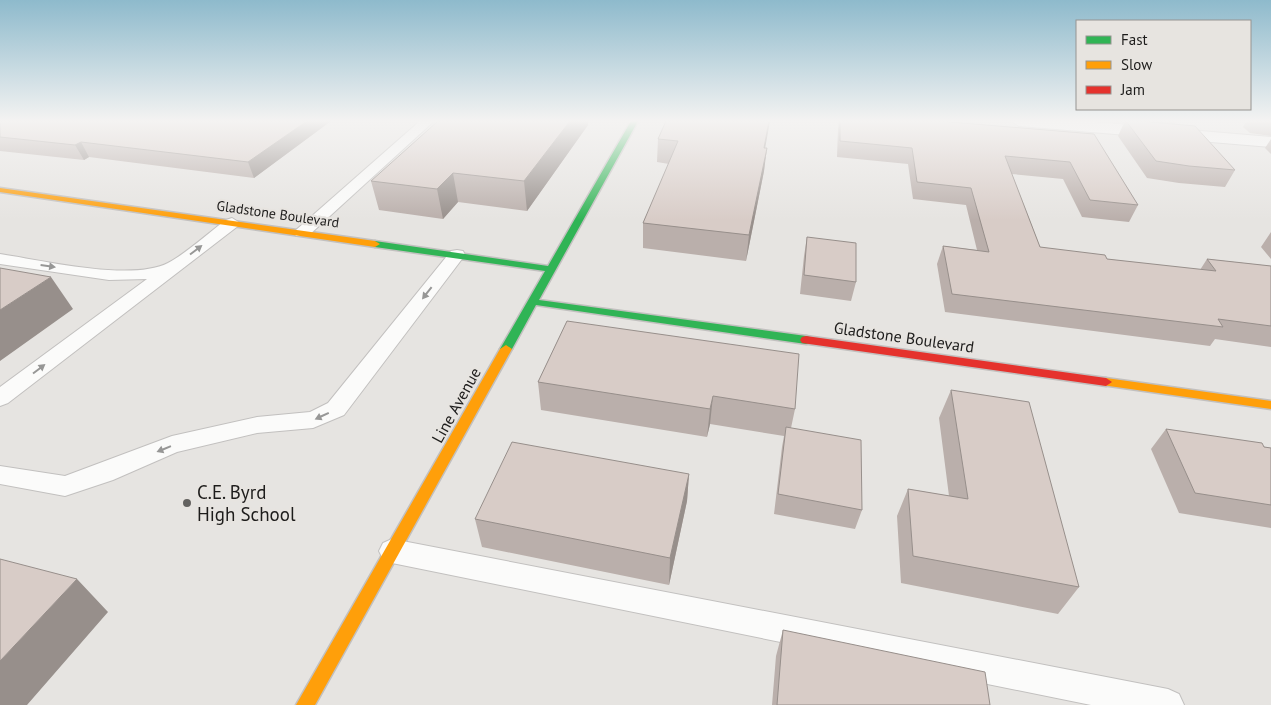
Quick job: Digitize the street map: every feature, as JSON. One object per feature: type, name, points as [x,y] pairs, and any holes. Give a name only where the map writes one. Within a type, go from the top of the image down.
[{"type":"street","name":"Line Avenue","points":[[305,705],[616,154]]},
{"type":"street","name":"Gladstone Boulevard","points":[[0,190],[552,268]]},
{"type":"street","name":"Gladstone Boulevard","points":[[533,302],[1271,405]]},
{"type":"lane","points":[[302,233],[391,154]]},
{"type":"lane","points":[[0,398],[232,223]]},
{"type":"lane","points":[[0,475],[65,486],[105,473],[172,446],[257,425],[313,420],[336,409],[457,255]]},
{"type":"lane","points":[[0,259],[109,275],[140,275],[173,268]]},
{"type":"lane","points":[[392,551],[1168,705]]},
{"type":"building","points":[[180,154],[260,154],[248,162]]},
{"type":"building","points":[[401,154],[545,154],[524,181],[453,173],[437,189],[371,181]]},
{"type":"building","points":[[672,154],[766,154],[749,235],[643,223]]},
{"type":"building","points":[[913,154],[1106,154],[1138,205],[1090,200],[1070,162],[1005,156],[1040,247],[1105,255],[1107,259],[1216,271],[1207,259],[1271,266],[1271,326],[1218,319],[1223,327],[952,294],[943,246],[989,252],[971,188],[917,182]]},
{"type":"building","points":[[1151,154],[1220,154],[1235,170],[1189,166],[1156,161]]},
{"type":"building","points":[[807,237],[856,243],[856,282],[804,275]]},
{"type":"building","points":[[0,268],[51,277],[0,310]]},
{"type":"building","points":[[567,321],[799,354],[795,409],[713,396],[710,409],[538,382]]},
{"type":"building","points":[[951,390],[1029,402],[1079,587],[913,556],[908,489],[968,499]]},
{"type":"building","points":[[786,427],[861,440],[862,510],[778,494]]},
{"type":"building","points":[[1166,429],[1262,443],[1264,447],[1271,448],[1271,505],[1195,493]]},
{"type":"building","points":[[512,442],[689,474],[670,558],[475,519]]},
{"type":"building","points":[[0,559],[77,579],[0,661]]},
{"type":"building","points":[[783,630],[985,672],[990,705],[777,705]]},
{"type":"traffic: fast","points":[[506,349],[616,154]]},
{"type":"traffic: fast","points":[[375,244],[552,269]]},
{"type":"traffic: fast","points":[[533,302],[806,340]]},
{"type":"traffic: slow","points":[[0,190],[375,244]]},
{"type":"traffic: slow","points":[[305,705],[506,349]]},
{"type":"traffic: slow","points":[[1106,382],[1271,405]]},
{"type":"traffic: jam","points":[[806,340],[1106,382]]},
{"type":"place","name":"C.E. Byrd High School","points":[[187,503]]}]
